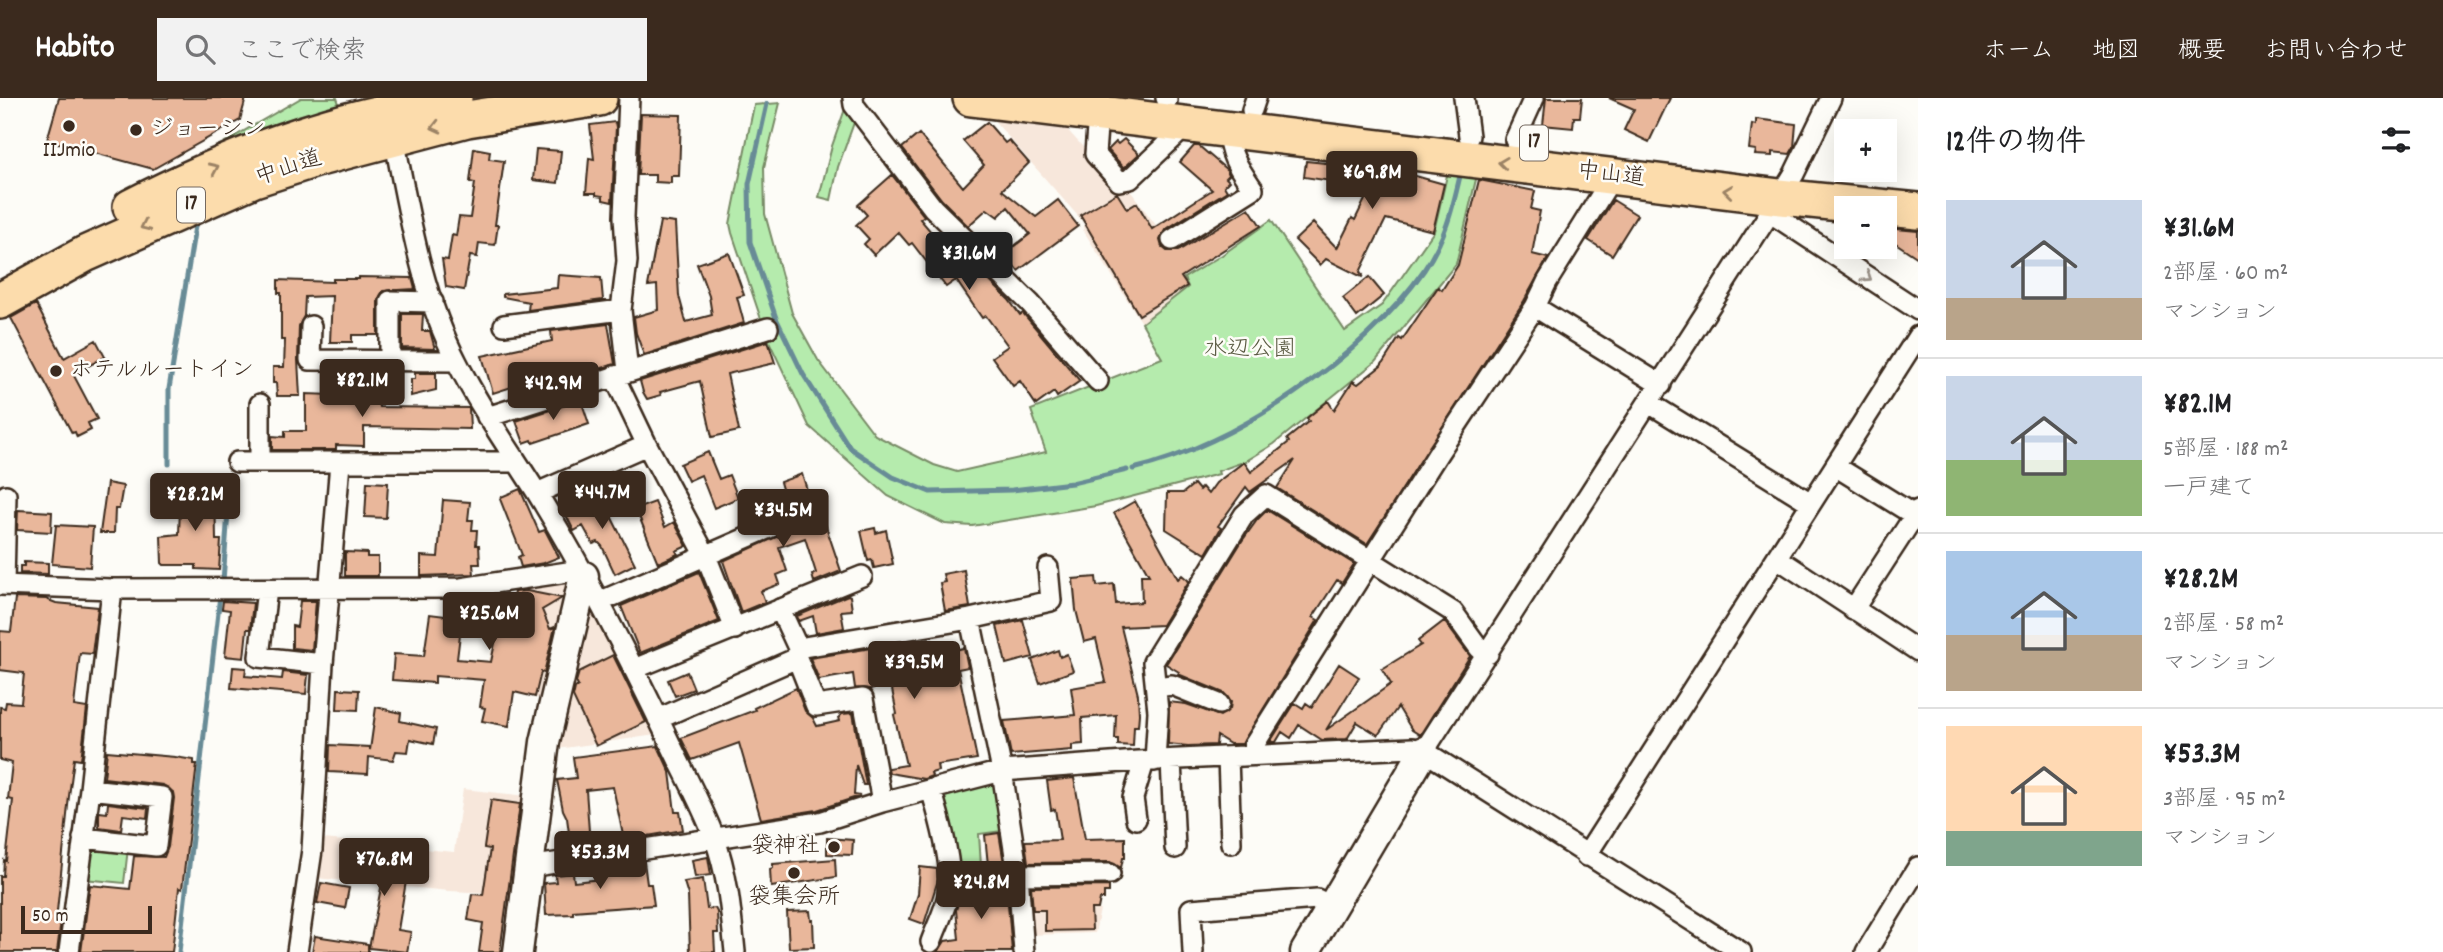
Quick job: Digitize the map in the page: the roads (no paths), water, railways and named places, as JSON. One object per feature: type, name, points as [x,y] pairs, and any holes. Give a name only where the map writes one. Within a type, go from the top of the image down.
[{"type":"highway","name":"中山道","points":[[0,276],[161,192],[249,153],[314,131],[454,98]]},
{"type":"highway","name":"中山道","points":[[0,301],[85,254],[241,184],[319,158],[385,116],[467,119],[599,98]]},
{"type":"highway","name":"中山道","points":[[971,98],[1098,114],[1167,105],[1515,141],[1781,194],[1918,187]]},
{"type":"highway","name":"中山道","points":[[1246,112],[1613,176],[1918,211]]},
{"type":"street","points":[[629,98],[624,217],[627,261],[621,310],[621,374],[647,445],[706,556],[736,629]]},
{"type":"street","points":[[853,98],[854,105],[933,208],[1030,303],[1098,381]]},
{"type":"street","points":[[1464,98],[1469,136]]},
{"type":"street","points":[[1515,141],[1534,98]]},
{"type":"street","points":[[1305,952],[1424,751],[1781,194],[1831,98]]},
{"type":"street","points":[[1098,114],[1095,154],[1119,181],[1130,179],[1167,105]]},
{"type":"street","points":[[1172,240],[1254,189],[1237,166],[1227,144],[1246,112]]},
{"type":"street","points":[[385,116],[417,248],[433,302],[456,361],[599,602],[714,837],[728,892],[735,952]]},
{"type":"street","points":[[1252,755],[1254,745],[1439,452],[1535,307],[1547,282],[1613,176]]},
{"type":"street","points":[[1781,194],[1918,310]]},
{"type":"street","points":[[390,362],[390,301],[433,302]]},
{"type":"street","points":[[1535,307],[1661,385]]},
{"type":"street","points":[[504,325],[621,310]]},
{"type":"street","points":[[311,326],[310,360],[456,361]]},
{"type":"street","points":[[487,417],[768,328]]},
{"type":"street","points":[[1586,856],[1918,336]]},
{"type":"street","points":[[1649,403],[1811,503]]},
{"type":"street","points":[[260,404],[260,462]]},
{"type":"street","points":[[537,494],[647,445]]},
{"type":"street","points":[[237,461],[517,463]]},
{"type":"street","points":[[297,952],[312,850],[323,664],[340,463]]},
{"type":"street","points":[[1835,466],[1916,512],[1853,610]]},
{"type":"street","points":[[6,495],[2,585],[112,589],[461,588],[583,573]]},
{"type":"street","points":[[1175,848],[1157,761],[1158,711],[1153,662],[1244,515],[1262,497],[1266,495],[1272,498],[1453,612],[1479,648],[1488,654]]},
{"type":"street","points":[[599,602],[776,525]]},
{"type":"street","points":[[1777,558],[1918,651]]},
{"type":"street","points":[[658,719],[798,653],[1051,601],[1048,568]]},
{"type":"street","points":[[518,952],[545,742],[583,573]]},
{"type":"street","points":[[634,669],[862,576]]},
{"type":"street","points":[[69,952],[112,589]]},
{"type":"street","points":[[267,589],[259,657],[323,664]]},
{"type":"street","points":[[780,609],[816,706],[863,699],[882,802]]},
{"type":"street","points":[[970,619],[1002,771],[1018,875],[1024,952]]},
{"type":"street","points":[[1156,687],[1172,685],[1219,704]]},
{"type":"street","points":[[529,867],[820,822],[882,802],[1002,771],[1412,748],[1424,751],[1741,952]]},
{"type":"street","points":[[1228,757],[1231,843]]},
{"type":"street","points":[[1136,819],[1133,799],[1157,761]]},
{"type":"street","points":[[83,838],[156,846],[162,797],[90,789]]},
{"type":"street","points":[[931,789],[940,821],[950,880],[931,942]]},
{"type":"street","points":[[1866,952],[1918,867]]},
{"type":"street","points":[[1018,875],[1110,874]]},
{"type":"street","points":[[1193,952],[1191,909],[1317,899],[1332,906]]},
{"type":"waterway","points":[[767,104],[749,184],[750,242],[776,318],[803,374],[850,448],[893,477],[930,492],[1012,490],[1072,483],[1127,470]]},
{"type":"waterway","points":[[1133,469],[1172,457],[1254,419],[1333,365],[1368,334],[1399,302],[1431,258],[1447,225],[1460,176]]},
{"type":"waterway","points":[[169,464],[169,389],[196,220]]},
{"type":"waterway","points":[[169,478],[170,481],[230,484],[223,581]]},
{"type":"waterway","points":[[179,952],[220,595]]},
{"type":"place","name":"IIJmio","points":[[69,126]]},
{"type":"place","name":"ジョーシン","points":[[136,130]]},
{"type":"place","name":"ホテルルートイン","points":[[56,371]]},
{"type":"place","name":"袋神社","points":[[834,847]]},
{"type":"place","name":"袋集会所","points":[[794,873]]},
{"type":"park label","name":"水辺公園","points":[[1250,350]]}]
